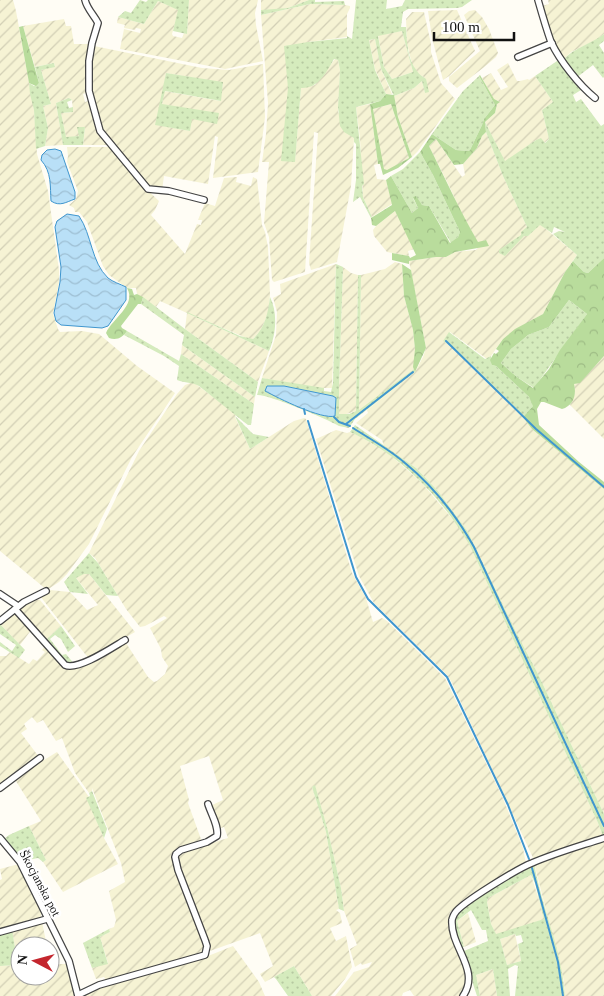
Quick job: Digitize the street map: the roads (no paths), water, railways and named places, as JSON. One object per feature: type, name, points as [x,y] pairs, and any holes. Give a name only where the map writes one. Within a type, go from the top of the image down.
[{"type":"street","points":[[85,0],[87,8],[98,23],[89,61],[89,90],[100,131],[148,189],[169,191],[204,200]]},
{"type":"street","points":[[538,0],[552,43],[584,89],[595,98]]},
{"type":"street","points":[[518,57],[552,43]]},
{"type":"street","points":[[0,621],[24,602],[46,591]]},
{"type":"street","points":[[0,594],[17,608],[65,665],[69,667],[88,660],[125,640]]},
{"type":"street","points":[[0,788],[40,758]]},
{"type":"street","points":[[78,996],[99,985],[205,955],[207,946],[178,870],[175,857],[181,850],[208,842],[217,836],[217,829],[208,804]]},
{"type":"street","name":"Škocjanska pot","points":[[0,838],[20,862],[68,961],[78,996]]},
{"type":"street","points":[[464,996],[470,980],[468,968],[454,931],[452,920],[454,913],[471,899],[529,864],[604,838]]},
{"type":"street","points":[[0,932],[47,919]]},
{"type":"water","points":[[55,149],[61,151],[75,192],[75,199],[60,204],[51,201],[49,175],[41,160],[42,155],[47,150]]},
{"type":"water","points":[[67,214],[79,216],[87,231],[102,272],[108,278],[126,287],[126,300],[108,326],[102,328],[61,325],[56,321],[54,313],[61,267],[55,227],[57,221]]},
{"type":"water","points":[[267,386],[284,386],[333,396],[336,398],[335,416],[320,415],[289,403],[265,391]]},
{"type":"waterway","points":[[446,341],[536,429],[604,487]]},
{"type":"waterway","points":[[346,424],[413,372]]},
{"type":"waterway","points":[[304,409],[305,414]]},
{"type":"waterway","points":[[334,417],[339,422],[350,426]]},
{"type":"waterway","points":[[308,421],[356,577],[368,599],[447,677],[508,805],[529,859]]},
{"type":"waterway","points":[[353,428],[393,453],[425,481],[452,512],[467,535],[604,826]]},
{"type":"waterway","points":[[532,868],[558,962],[563,996]]}]
